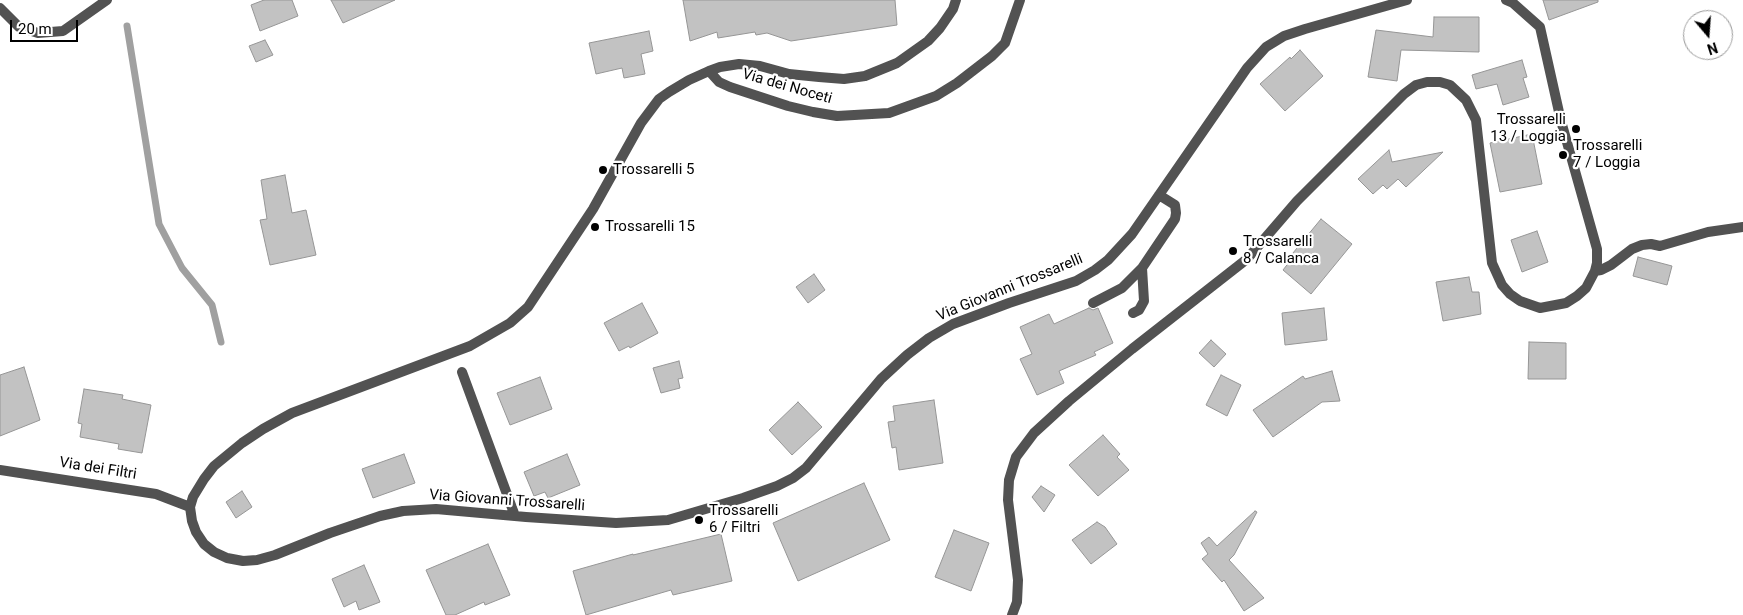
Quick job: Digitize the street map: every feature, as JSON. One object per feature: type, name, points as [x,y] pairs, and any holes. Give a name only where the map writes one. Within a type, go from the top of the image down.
[{"type":"street","points":[[0,8],[19,28],[38,34],[63,31],[107,0]]},
{"type":"street","points":[[190,507],[198,488],[214,466],[224,456],[263,429],[292,413],[470,346],[510,323],[528,307],[541,288],[593,209],[642,123],[660,99],[674,89],[709,71],[739,64],[760,66],[789,74],[819,77],[844,79],[865,76],[897,63],[928,41],[953,9],[956,0]]},
{"type":"street","name":"Via dei Noceti","points":[[709,71],[719,82],[804,110],[837,116],[889,113],[936,96],[957,84],[992,56],[1004,43],[1020,0]]},
{"type":"street","name":"Via Giovanni Trossarelli","points":[[190,507],[196,532],[204,544],[214,552],[227,558],[243,561],[257,560],[275,555],[330,533],[403,511],[436,509],[616,523],[668,520],[777,486],[793,478],[806,468],[881,379],[929,338],[953,324],[1076,281],[1108,260],[1132,234],[1247,68],[1266,46],[1284,36],[1408,0]]},
{"type":"street","points":[[1012,615],[1017,602],[1018,580],[1008,500],[1009,487],[1016,457],[1034,433],[1132,348],[1246,259],[1297,201],[1404,94],[1416,85],[1427,82],[1440,82],[1450,85],[1466,100],[1472,109],[1479,135],[1492,263],[1502,285],[1510,294],[1529,305],[1540,308],[1566,303],[1586,288],[1595,271],[1597,249],[1561,121],[1540,28],[1513,3],[1506,0]]},
{"type":"street","points":[[1093,302],[1122,288],[1142,268],[1175,219],[1175,205],[1159,195]]},
{"type":"street","points":[[1595,271],[1611,266],[1632,249],[1642,245],[1660,246],[1708,232],[1743,228]]},
{"type":"street","points":[[1133,313],[1139,310],[1144,301],[1142,268]]},
{"type":"street","points":[[462,372],[515,516]]},
{"type":"street","name":"Via dei Filtri","points":[[0,470],[156,494],[190,507]]},
{"type":"building","points":[[264,0],[292,0],[298,16],[260,31],[251,5]]},
{"type":"building","points":[[331,0],[395,0],[343,23]]},
{"type":"building","points":[[683,0],[895,0],[897,25],[791,41],[767,33],[756,35],[755,32],[718,38],[717,32],[690,41]]},
{"type":"building","points":[[1543,0],[1598,0],[1598,2],[1549,20]]},
{"type":"building","points":[[1434,17],[1479,17],[1479,52],[1401,50],[1397,81],[1368,77],[1376,30],[1433,37]]},
{"type":"building","points":[[649,31],[653,51],[641,54],[645,74],[624,78],[622,68],[596,74],[589,43]]},
{"type":"building","points":[[265,40],[273,55],[256,62],[249,46]]},
{"type":"building","points":[[1300,50],[1323,76],[1285,111],[1260,84]]},
{"type":"building","points":[[1522,60],[1527,77],[1523,78],[1529,97],[1503,105],[1497,84],[1476,89],[1472,75]]},
{"type":"building","points":[[1532,134],[1542,184],[1500,192],[1490,143]]},
{"type":"building","points":[[1389,150],[1392,162],[1443,152],[1406,187],[1398,179],[1387,189],[1383,185],[1373,194],[1358,179]]},
{"type":"building","points":[[285,175],[292,213],[306,210],[316,255],[270,265],[260,220],[267,219],[261,180]]},
{"type":"building","points":[[1321,219],[1352,244],[1311,294],[1283,270],[1290,261],[1288,259]]},
{"type":"building","points":[[1537,231],[1548,262],[1522,272],[1511,240]]},
{"type":"building","points":[[1638,257],[1672,266],[1667,285],[1633,276]]},
{"type":"building","points":[[814,274],[825,290],[808,303],[796,287]]},
{"type":"building","points":[[1469,277],[1472,292],[1479,292],[1481,314],[1443,321],[1436,282]]},
{"type":"building","points":[[642,303],[658,333],[630,348],[629,346],[619,351],[604,323]]},
{"type":"building","points":[[1089,308],[1093,310],[1098,308],[1113,343],[1094,352],[1096,355],[1059,371],[1064,383],[1037,395],[1020,359],[1032,354],[1020,327],[1049,314],[1054,324]]},
{"type":"building","points":[[1324,308],[1327,340],[1285,345],[1282,313]]},
{"type":"building","points":[[1211,340],[1226,354],[1214,367],[1199,353]]},
{"type":"building","points":[[1529,342],[1566,343],[1566,379],[1528,379]]},
{"type":"building","points":[[679,361],[683,378],[678,379],[680,388],[661,393],[653,368]]},
{"type":"building","points":[[24,367],[40,420],[0,436],[0,375]]},
{"type":"building","points":[[1332,371],[1340,401],[1322,402],[1273,437],[1253,410],[1303,376],[1305,379]]},
{"type":"building","points":[[1221,375],[1241,385],[1227,416],[1206,405]]},
{"type":"building","points":[[540,377],[552,409],[510,425],[497,393]]},
{"type":"building","points":[[84,389],[123,395],[122,399],[151,405],[142,453],[118,449],[119,444],[80,437],[82,424],[78,423]]},
{"type":"building","points":[[934,400],[943,463],[899,470],[896,447],[892,448],[888,422],[895,421],[893,406]]},
{"type":"building","points":[[798,402],[822,427],[792,455],[769,430]]},
{"type":"building","points":[[1103,435],[1120,454],[1117,457],[1129,470],[1098,496],[1069,465]]},
{"type":"building","points":[[404,454],[415,483],[373,498],[362,469]]},
{"type":"building","points":[[567,454],[580,485],[548,498],[545,492],[534,496],[524,472]]},
{"type":"building","points":[[864,483],[890,540],[798,581],[773,523]]},
{"type":"building","points":[[1041,486],[1055,495],[1044,512],[1032,497]]},
{"type":"building","points":[[242,491],[252,507],[236,518],[226,502]]},
{"type":"building","points":[[1255,511],[1257,512],[1234,555],[1229,560],[1264,598],[1244,611],[1224,580],[1222,582],[1202,559],[1208,554],[1201,543],[1209,537],[1217,546]]},
{"type":"building","points":[[1097,522],[1105,527],[1117,544],[1091,564],[1072,540]]},
{"type":"building","points":[[954,530],[989,543],[971,591],[935,577]]},
{"type":"building","points":[[721,534],[732,581],[673,595],[671,590],[586,615],[573,571],[633,554]]},
{"type":"building","points":[[488,544],[510,595],[485,605],[484,602],[455,615],[446,615],[426,570]]},
{"type":"building","points":[[364,565],[380,602],[359,610],[356,601],[344,607],[332,579]]},
{"type":"waterway","points":[[127,26],[159,224],[182,268],[212,305],[221,342]]},
{"type":"place","name":"Trossarelli 13 / Loggia","points":[[1576,129]]},
{"type":"place","name":"Trossarelli 7 / Loggia","points":[[1563,155]]},
{"type":"place","name":"Trossarelli 5","points":[[603,170]]},
{"type":"place","name":"Trossarelli 15","points":[[595,227]]},
{"type":"place","name":"Trossarelli 8 / Calanca","points":[[1233,251]]},
{"type":"place","name":"Trossarelli 6 / Filtri","points":[[699,520]]}]
